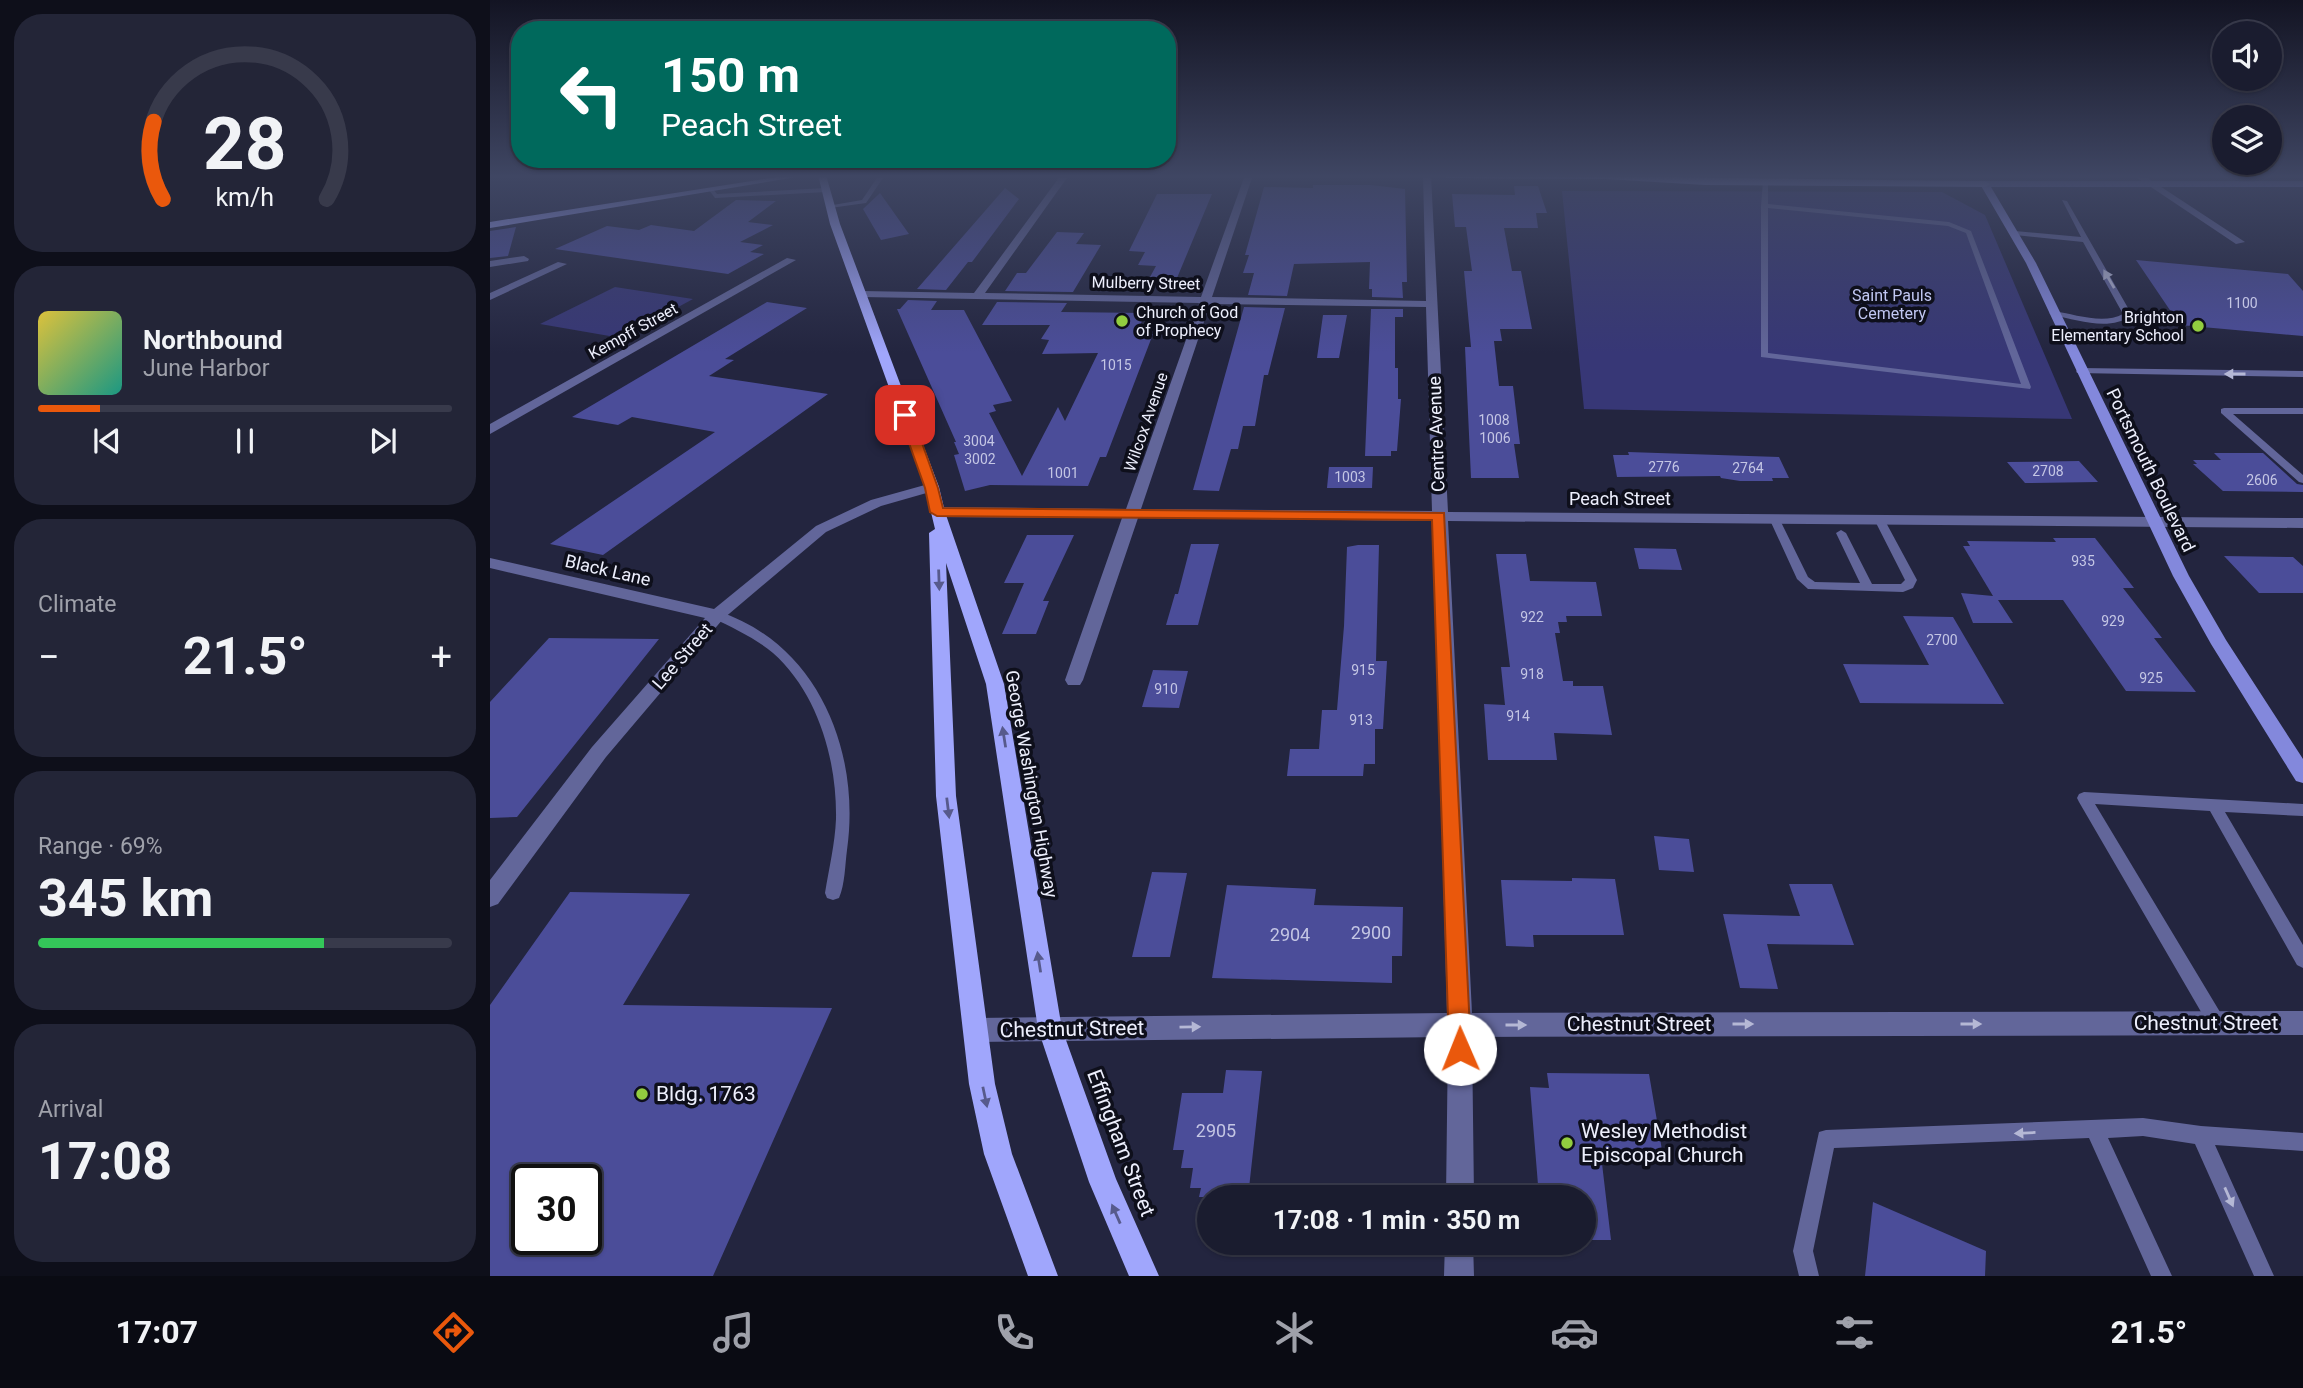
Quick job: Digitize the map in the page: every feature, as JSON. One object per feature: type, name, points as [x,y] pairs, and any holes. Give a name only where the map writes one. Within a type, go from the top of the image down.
[{"type":"main road","name":"George Washington Highway","points":[[840,235],[932,488],[937,512],[995,684],[1050,1029]]},
{"type":"main road","name":"Portsmouth Boulevard","points":[[2016,235],[2193,598],[2303,775]]},
{"type":"main road","name":"George Washington Highway","points":[[937,512],[947,796],[975,1030]]},
{"type":"main road","name":"Effingham Street","points":[[1050,1029],[1102,1182],[1144,1276]]},
{"type":"main road","points":[[975,1030],[982,1084],[998,1154],[1039,1268]]},
{"type":"street","points":[[977,296],[1022,235]]},
{"type":"street","name":"Wilcox Avenue","points":[[1074,680],[1229,235]]},
{"type":"street","name":"Centre Avenue","points":[[1428,235],[1460,1025],[1460,1185]]},
{"type":"street","points":[[2228,235],[2240,242]]},
{"type":"street","points":[[490,264],[524,259]]},
{"type":"street","name":"Kempff Street","points":[[490,430],[791,260]]},
{"type":"street","points":[[490,297],[562,264]]},
{"type":"street","name":"Mulberry Street","points":[[862,294],[1430,304]]},
{"type":"street","name":"Lee Street","points":[[490,897],[599,752],[717,615],[821,529],[867,507],[932,488]]},
{"type":"street","name":"Peach Street","points":[[937,512],[2303,523]]},
{"type":"street","name":"Black Lane","points":[[490,563],[717,615]]},
{"type":"street","name":"Chestnut Street","points":[[975,1030],[1460,1025],[2303,1023]]},
{"type":"street","points":[[1459,1255],[1459,1276]]},
{"type":"lane","points":[[1765,235],[1764,355],[2027,387],[1970,235]]},
{"type":"lane","points":[[2031,235],[2086,240]]},
{"type":"lane","points":[[2053,313],[2117,320],[2128,315],[2083,235]]},
{"type":"lane","points":[[2080,371],[2303,374]]},
{"type":"lane","points":[[2303,411],[2224,411],[2303,480]]},
{"type":"lane","points":[[1774,518],[1803,579],[1812,586],[1903,588],[1909,585],[1911,580],[1879,519]]},
{"type":"lane","points":[[1841,533],[1868,587]]},
{"type":"lane","points":[[717,615],[754,634],[779,651],[816,699],[828,729],[838,773],[843,818],[833,893]]},
{"type":"lane","points":[[2217,1023],[2084,798],[2303,810]]},
{"type":"lane","points":[[2214,804],[2303,960]]},
{"type":"lane","points":[[1809,1276],[1803,1251],[1826,1139],[2143,1127],[2201,1135],[2303,1142]]},
{"type":"lane","points":[[2094,1129],[2162,1276]]},
{"type":"lane","points":[[2201,1135],[2264,1276]]},
{"type":"green space","name":"Saint Pauls Cemetery","points":[[1566,235],[1993,235],[2072,419],[1584,409]]},
{"type":"green space","points":[[615,287],[693,299],[621,338],[540,324]]},
{"type":"building","points":[[490,235],[514,235],[508,256],[490,258]]},
{"type":"building","points":[[588,235],[754,235],[740,242],[763,245],[750,252],[764,254],[728,274],[555,249]]},
{"type":"building","points":[[878,235],[906,235],[881,240]]},
{"type":"building","points":[[964,235],[992,235],[946,290],[917,289]]},
{"type":"building","points":[[1055,235],[1083,235],[1076,244],[1101,245],[1073,292],[1005,291],[1017,273],[1026,273]]},
{"type":"building","points":[[1137,235],[1195,235],[1177,278],[1150,277],[1156,266],[1138,265],[1145,252],[1129,251]]},
{"type":"building","points":[[1251,235],[1406,235],[1407,282],[1402,282],[1403,298],[1372,297],[1372,289],[1369,289],[1370,262],[1294,264],[1287,296],[1248,295],[1254,273],[1243,273],[1249,255],[1245,255]]},
{"type":"building","points":[[1467,235],[1505,235],[1512,271],[1521,271],[1532,329],[1500,329],[1502,341],[1494,341],[1499,386],[1513,386],[1520,444],[1514,444],[1519,478],[1471,478],[1465,347],[1471,347],[1464,271],[1472,271]]},
{"type":"building","points":[[2136,260],[2288,274],[2303,291],[2303,336],[2180,325]]},
{"type":"building","points":[[908,300],[937,301],[931,310],[964,310],[1012,401],[993,405],[996,411],[989,413],[1022,476],[1058,407],[1065,421],[1098,353],[1042,354],[1049,340],[1041,339],[1050,325],[982,325],[997,302],[1067,303],[1061,312],[1145,313],[1137,334],[1153,334],[1106,457],[1100,457],[1088,486],[990,485],[965,491],[954,455],[959,454],[956,442],[897,309]]},
{"type":"building","points":[[767,302],[807,308],[725,359],[734,360],[709,376],[828,394],[603,555],[550,544],[715,432],[632,417],[618,425],[572,417]]},
{"type":"building","points":[[1244,307],[1285,308],[1268,375],[1264,375],[1255,426],[1243,426],[1238,449],[1231,449],[1219,491],[1193,490]]},
{"type":"building","points":[[1371,309],[1403,309],[1403,317],[1395,317],[1395,368],[1398,368],[1398,399],[1401,399],[1397,451],[1391,451],[1391,456],[1365,456]]},
{"type":"building","points":[[1323,315],[1347,315],[1339,358],[1317,358]]},
{"type":"building","points":[[1628,452],[1779,457],[1789,478],[1740,481],[1720,476],[1617,477],[1613,455],[1629,455]]},
{"type":"building","points":[[2214,453],[2263,453],[2297,484],[2303,485],[2303,492],[2223,491],[2193,464],[2197,464],[2193,460],[2221,460]]},
{"type":"building","points":[[2079,461],[2098,482],[2025,483],[2007,462]]},
{"type":"building","points":[[1329,467],[1373,467],[1372,488],[1327,488]]},
{"type":"building","points":[[1027,535],[1074,535],[1043,601],[1049,601],[1036,634],[1002,634],[1024,583],[1004,583]]},
{"type":"building","points":[[2053,538],[2095,538],[2134,588],[2123,588],[2162,638],[2154,638],[2196,692],[2126,691],[2063,600],[1998,600],[2013,623],[1973,623],[1961,593],[1993,596],[1963,546],[1970,546],[1967,541],[2056,542]]},
{"type":"building","points":[[1191,544],[1219,544],[1198,625],[1166,625],[1175,594],[1178,594]]},
{"type":"building","points":[[1379,545],[1376,661],[1387,661],[1383,729],[1375,729],[1375,764],[1364,764],[1363,776],[1287,776],[1290,749],[1319,749],[1322,710],[1337,710],[1347,547]]},
{"type":"building","points":[[1634,548],[1676,549],[1682,570],[1639,569]]},
{"type":"building","points":[[1496,554],[1526,554],[1530,581],[1596,582],[1602,616],[1566,616],[1567,622],[1558,622],[1560,633],[1555,633],[1563,681],[1573,681],[1573,686],[1603,686],[1612,735],[1554,733],[1557,760],[1488,760],[1484,704],[1505,705],[1501,667],[1510,667]]},
{"type":"building","points":[[2224,556],[2293,557],[2303,566],[2303,593],[2259,593]]},
{"type":"building","points":[[1903,616],[1953,617],[2004,704],[1860,703],[1843,664],[1929,665]]},
{"type":"building","points":[[549,638],[659,639],[517,817],[490,818],[490,702]]},
{"type":"building","points":[[1153,670],[1188,671],[1179,708],[1142,707]]},
{"type":"building","points":[[1654,836],[1689,839],[1694,872],[1659,870]]},
{"type":"building","points":[[1152,872],[1187,873],[1170,957],[1132,957]]},
{"type":"building","points":[[1572,878],[1615,879],[1624,935],[1533,935],[1534,947],[1506,946],[1501,880],[1572,881]]},
{"type":"building","points":[[1789,884],[1832,884],[1854,945],[1767,944],[1778,989],[1740,988],[1723,914],[1800,916]]},
{"type":"building","points":[[1227,885],[1316,889],[1314,905],[1403,907],[1402,956],[1392,956],[1392,983],[1212,978]]},
{"type":"building","name":"Bldg. 1763","points":[[570,892],[690,894],[623,1005],[832,1008],[713,1276],[490,1276],[490,1005]]},
{"type":"building","points":[[1226,1070],[1262,1071],[1249,1185],[1197,1185],[1197,1188],[1190,1188],[1193,1168],[1181,1168],[1184,1150],[1173,1150],[1182,1093],[1223,1093]]},
{"type":"building","points":[[1547,1073],[1649,1074],[1663,1156],[1601,1155],[1611,1240],[1596,1240],[1596,1185],[1538,1185],[1530,1087],[1549,1088]]},
{"type":"building","points":[[1873,1202],[1986,1251],[1985,1276],[1865,1276]]},
{"type":"place","name":"Church of God of Prophecy","points":[[1122,321]]},
{"type":"place","name":"Brighton Elementary School","points":[[2198,326]]},
{"type":"place","name":"Bldg. 1763","points":[[642,1094]]},
{"type":"place","name":"Wesley Methodist Episcopal Church","points":[[1567,1143]]},
{"type":"route","points":[[905,415],[932,488],[937,512],[1439,516],[1460,1049]]}]
